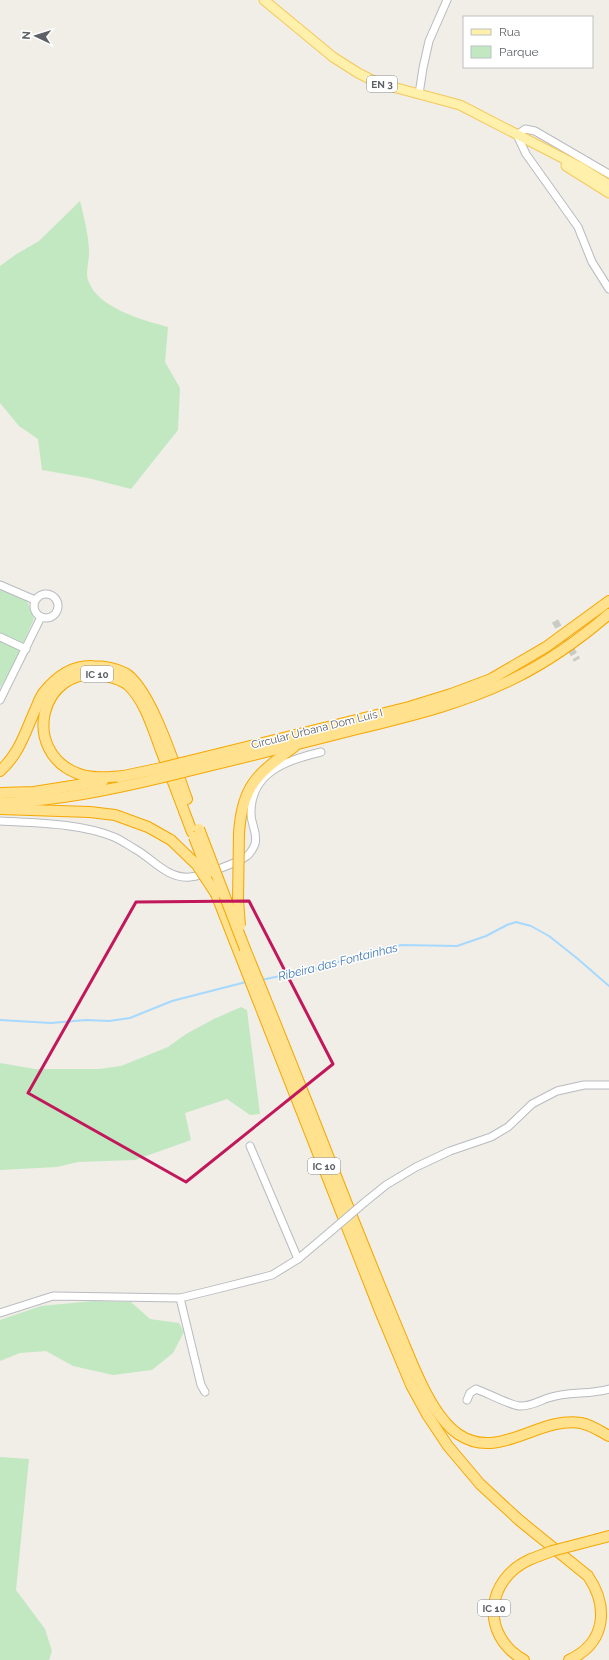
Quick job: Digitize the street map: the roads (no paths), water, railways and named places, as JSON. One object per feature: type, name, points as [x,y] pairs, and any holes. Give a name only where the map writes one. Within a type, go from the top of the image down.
[{"type":"highway","name":"Circular Urbana Dom Luís I","points":[[182,768],[409,707],[451,694],[491,679],[546,647],[609,600]]},
{"type":"highway","name":"Circular Urbana Dom Luís I","points":[[0,804],[75,796],[162,772],[298,744],[423,712],[485,692],[543,663],[585,634],[609,614]]},
{"type":"highway","name":"IC 10","points":[[0,771],[16,754],[43,693],[56,679],[69,670],[88,666],[106,667],[125,673],[138,684],[146,698],[164,739],[216,894],[265,1022],[317,1149],[380,1311],[412,1385],[428,1416],[448,1446],[480,1484],[519,1520],[588,1576],[596,1587],[602,1605],[602,1624],[594,1641],[581,1655],[569,1660]]},
{"type":"highway","name":"IC 10","points":[[124,776],[104,777],[80,774],[63,766],[52,754],[44,733],[45,710],[51,696],[66,682],[79,676],[95,674],[112,677],[128,685],[140,701],[150,721],[283,1041],[392,1316],[432,1403],[448,1426],[467,1439],[479,1444],[493,1444],[556,1424],[569,1423],[581,1423],[596,1428],[609,1436]]},
{"type":"highway","name":"IC 10","points":[[245,949],[238,908],[239,833],[243,803],[255,779],[269,765],[298,744]]},
{"type":"highway","name":"Circular Urbana Dom Luís I","points":[[0,794],[59,789],[124,776],[162,772]]},
{"type":"highway","name":"IC 10","points":[[0,809],[90,812],[115,815],[148,826],[171,840],[197,865],[216,894]]},
{"type":"highway","name":"IC 10","points":[[524,1660],[513,1654],[502,1641],[496,1627],[494,1605],[497,1594],[507,1575],[514,1568],[531,1559],[552,1551],[609,1536]]},
{"type":"main road","name":"EN 3","points":[[264,0],[333,57],[358,74],[378,83],[460,105],[582,168],[609,185]]},
{"type":"main road","name":"EN 3","points":[[517,135],[609,193]]},
{"type":"street","points":[[419,94],[430,41],[447,0]]},
{"type":"street","points":[[609,174],[535,131],[525,129],[517,135],[526,154],[578,228],[592,262],[609,289]]},
{"type":"street","points":[[0,585],[35,600]]},
{"type":"street","points":[[46,594],[51,596],[57,602],[57,610],[55,614],[48,618],[41,617],[35,613],[33,607],[35,600],[40,595],[46,594]]},
{"type":"street","points":[[0,700],[41,617]]},
{"type":"street","points":[[0,637],[26,649]]},
{"type":"street","points":[[0,821],[53,825],[88,830],[114,837],[175,876],[191,877],[222,867],[248,855],[255,844],[255,832],[251,815],[252,796],[261,780],[278,766],[300,757],[321,752]]},
{"type":"street","points":[[0,1313],[53,1296],[180,1298],[272,1275],[298,1258],[386,1186],[416,1167],[450,1151],[491,1137],[508,1127],[532,1104],[557,1091],[584,1084],[609,1085]]},
{"type":"street","points":[[250,1146],[298,1258]]},
{"type":"street","points":[[180,1298],[201,1385],[205,1392]]},
{"type":"street","points":[[466,1400],[470,1393],[476,1389],[518,1406],[533,1404],[550,1397],[567,1393],[600,1392],[609,1389]]},
{"type":"waterway","name":"Ribeira das Fontainhas","points":[[261,980],[328,966],[375,950],[402,945],[457,946],[486,936],[516,922],[531,926],[549,936],[609,986]]},
{"type":"waterway","name":"Ribeira das Fontainhas","points":[[0,1020],[51,1023],[86,1020],[109,1021],[130,1018],[172,1001],[246,982]]},
{"type":"tunnel","points":[[555,621],[577,660]]}]
